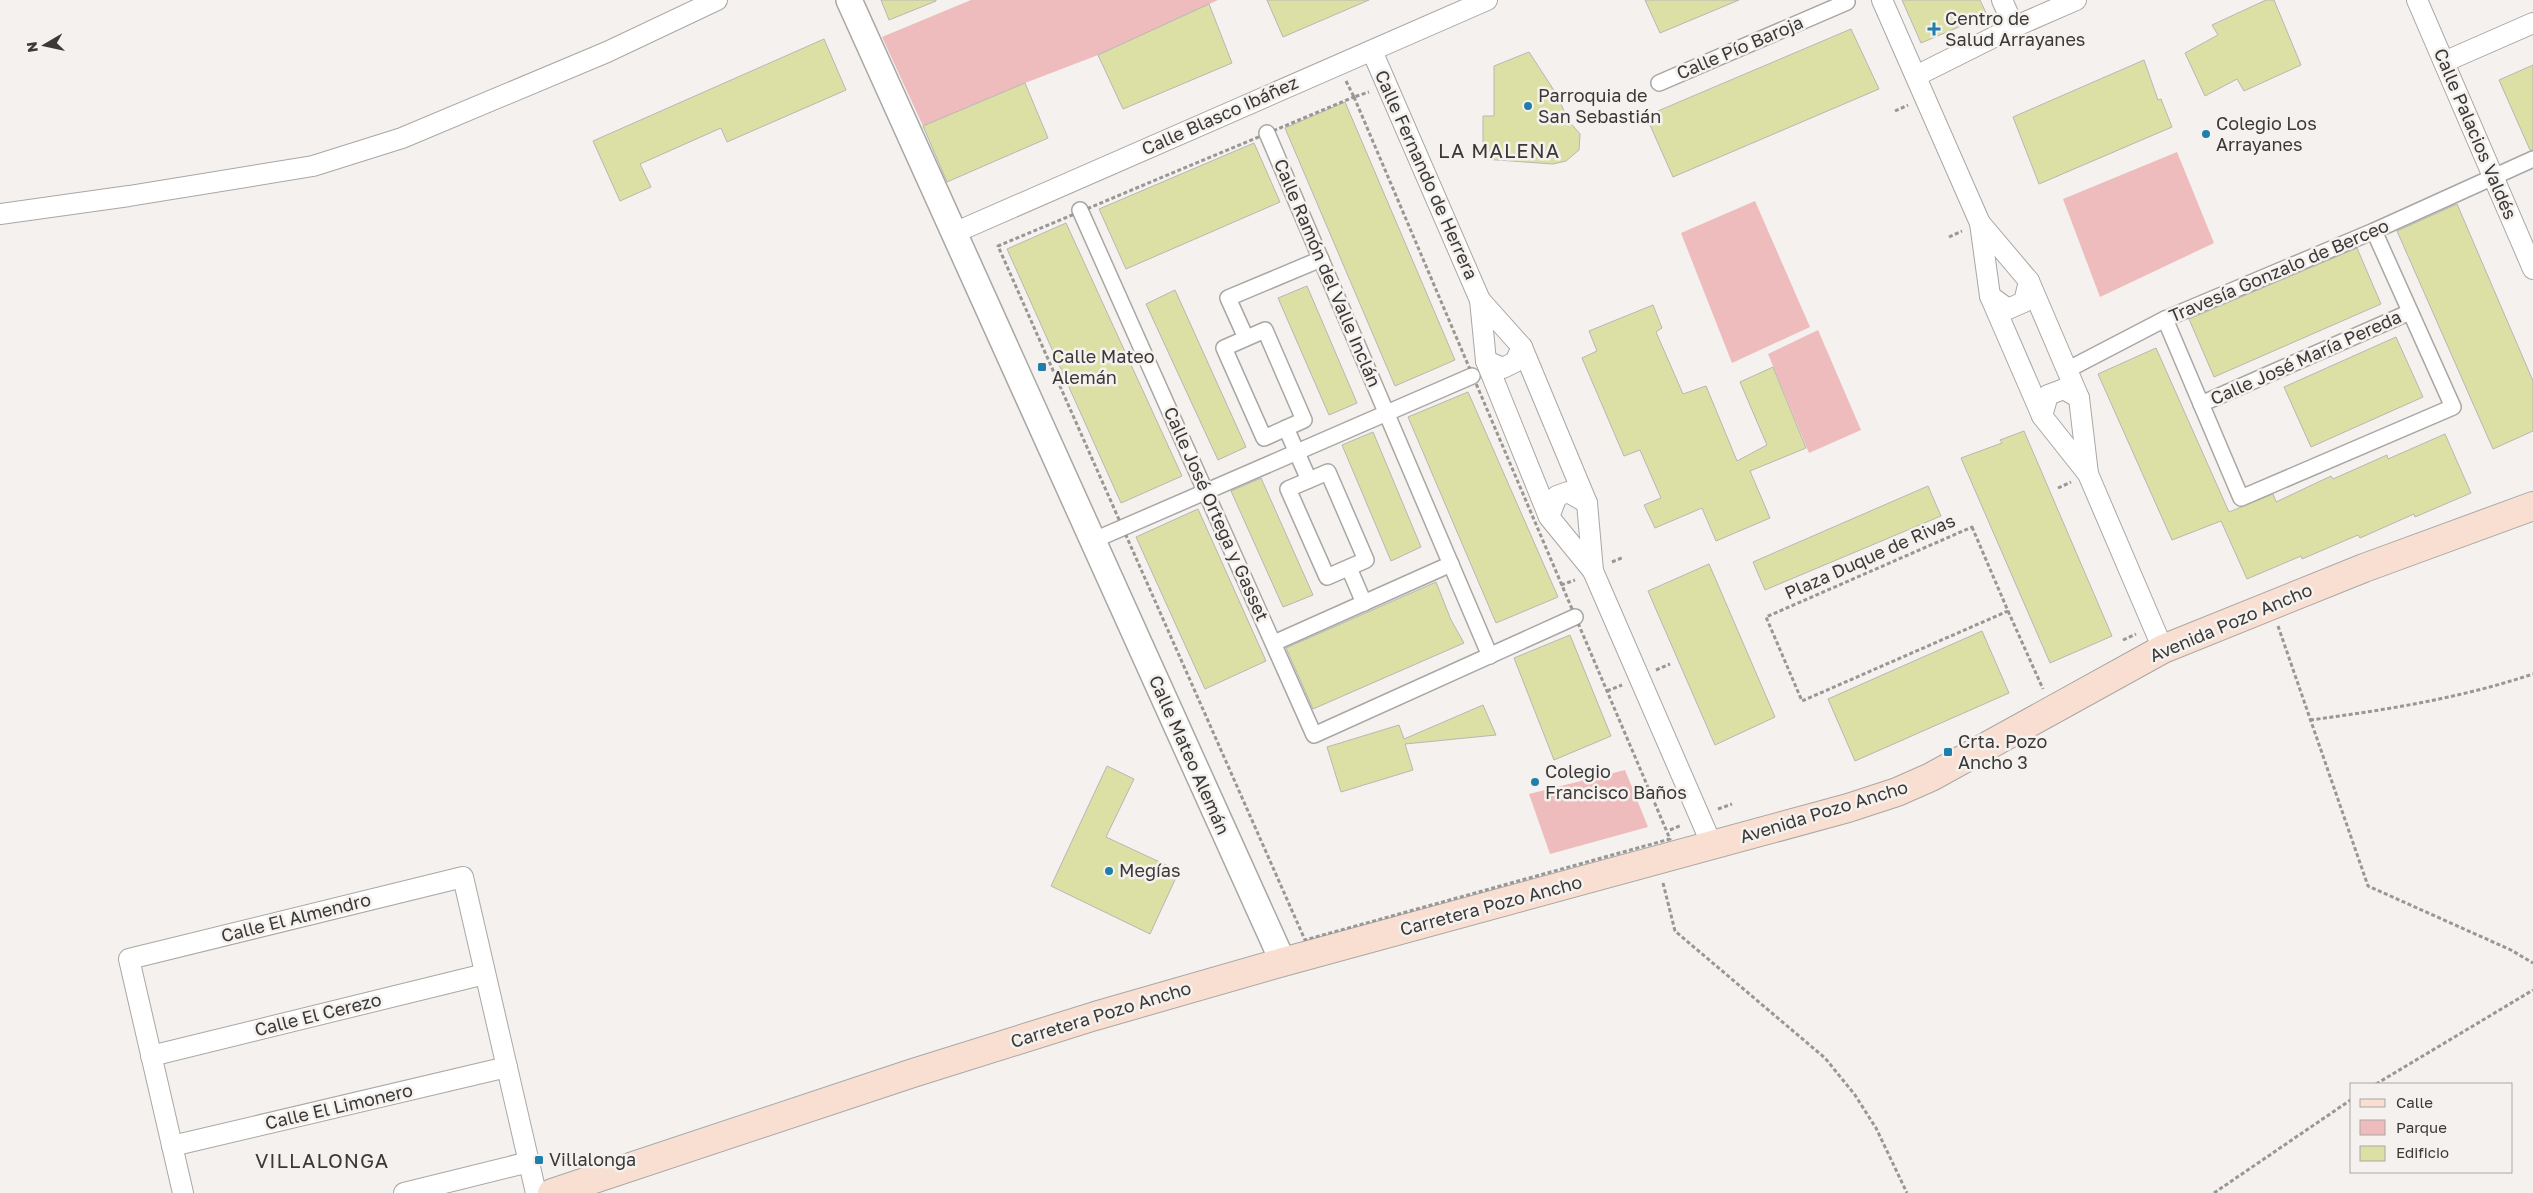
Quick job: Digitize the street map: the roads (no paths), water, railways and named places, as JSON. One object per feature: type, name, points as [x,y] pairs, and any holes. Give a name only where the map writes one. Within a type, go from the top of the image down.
[{"type":"main road","name":"Avenida Pozo Ancho","points":[[1658,861],[1848,808],[1897,792],[1931,777],[2163,649],[2364,568],[2533,506]]},
{"type":"main road","name":"Carretera Pozo Ancho","points":[[552,1193],[940,1064],[1095,1016],[1283,962],[1658,861]]},
{"type":"street","points":[[0,214],[129,196],[313,166],[402,138],[607,52],[717,0]]},
{"type":"street","name":"Calle Mateo Alemán","points":[[849,0],[1283,962]]},
{"type":"street","name":"Calle Blasco Ibáñez","points":[[954,233],[1487,0]]},
{"type":"street","points":[[1882,0],[1980,223],[1990,296],[2042,416],[2088,474],[2163,649]]},
{"type":"street","points":[[2002,0],[2014,27]]},
{"type":"street","points":[[1916,76],[2014,27],[2076,0]]},
{"type":"street","name":"Calle Palacios Valdés","points":[[2417,0],[2533,269]]},
{"type":"street","name":"Calle Pío Baroja","points":[[1660,83],[1847,2]]},
{"type":"street","points":[[2444,62],[2533,23]]},
{"type":"street","name":"Calle Fernando de Herrera","points":[[1372,50],[1480,300],[1486,361],[1549,517],[1593,571],[1712,845]]},
{"type":"street","name":"Calle Ramón del Valle Inclán","points":[[1267,133],[1490,656]]},
{"type":"street","name":"Travesía Gonzalo de Berceo","points":[[2067,370],[2165,319],[2374,231],[2533,159]]},
{"type":"street","name":"Calle José Ortega y Gasset","points":[[1080,210],[1314,735],[1490,656]]},
{"type":"street","points":[[1980,223],[2029,281],[2079,398],[2088,474]]},
{"type":"street","points":[[2165,319],[2241,498],[2453,407],[2374,231]]},
{"type":"street","points":[[1246,338],[1228,298],[1321,259]]},
{"type":"street","points":[[1990,296],[2008,309],[2024,302],[2029,281]]},
{"type":"street","name":"Calle Fernando de Herrera","points":[[1480,300],[1522,347],[1587,503],[1593,571]]},
{"type":"street","name":"Calle José María Pereda","points":[[2201,404],[2410,312]]},
{"type":"street","points":[[1265,330],[1304,420],[1264,438],[1224,348],[1246,338],[1265,330]]},
{"type":"street","points":[[1486,361],[1503,368],[1515,362],[1522,347]]},
{"type":"street","points":[[1092,541],[1472,376]]},
{"type":"street","points":[[2042,416],[2048,396],[2064,389],[2079,398]]},
{"type":"street","points":[[1286,428],[1309,480]]},
{"type":"street","points":[[1328,472],[1366,560],[1327,577],[1288,489],[1309,480],[1328,472]]},
{"type":"street","points":[[1549,517],[1557,496],[1568,492],[1587,503]]},
{"type":"street","points":[[1274,643],[1451,564]]},
{"type":"street","points":[[1349,568],[1364,603]]},
{"type":"street","points":[[1490,656],[1575,617]]},
{"type":"street","name":"Calle El Almendro","points":[[151,1056],[129,959],[463,877],[485,974]]},
{"type":"street","points":[[485,974],[536,1193]]},
{"type":"street","name":"Calle El Cerezo","points":[[151,1056],[485,974]]},
{"type":"street","points":[[151,1056],[183,1193]]},
{"type":"street","name":"Calle El Limonero","points":[[172,1146],[507,1067]]},
{"type":"street","points":[[404,1193],[529,1162]]},
{"type":"place","name":"Centro de Salud Arrayanes","points":[[1934,29]]},
{"type":"place","name":"Parroquia de San Sebastián","points":[[1528,106]]},
{"type":"place","name":"Colegio Los Arrayanes","points":[[2206,134]]},
{"type":"place","name":"Calle Mateo Alemán","points":[[1042,367]]},
{"type":"place","name":"Crta. Pozo Ancho 3","points":[[1948,752]]},
{"type":"place","name":"Colegio Francisco Baños","points":[[1535,782]]},
{"type":"place","name":"Megías","points":[[1109,871]]},
{"type":"place","name":"Villalonga","points":[[539,1160]]},
{"type":"district","name":"LA MALENA","points":[[1499,151]]},
{"type":"district","name":"VILLALONGA","points":[[322,1161]]}]
